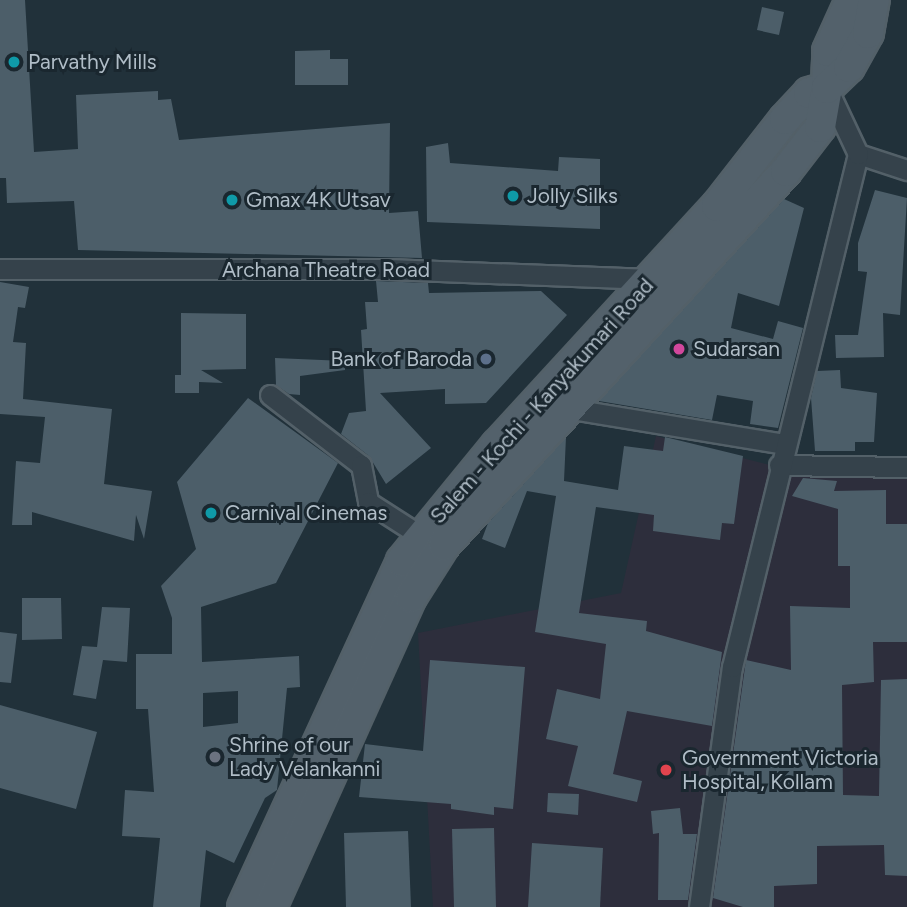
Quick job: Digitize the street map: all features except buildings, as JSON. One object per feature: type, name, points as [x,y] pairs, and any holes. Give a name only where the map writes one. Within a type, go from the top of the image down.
[{"type":"main road","name":"Salem - Kochi - Kanyakumari Road","points":[[271,907],[411,597],[472,510],[786,171],[820,127],[827,88],[828,51],[850,0]]},
{"type":"main road","name":"Salem - Kochi - Kanyakumari Road","points":[[243,907],[377,608],[421,537],[651,279],[785,119],[809,93],[827,88],[849,67],[868,33],[874,0]]},
{"type":"street","points":[[699,907],[732,667],[779,465],[858,154],[827,88]]},
{"type":"street","points":[[858,154],[907,170]]},
{"type":"street","name":"Archana Theatre Road","points":[[0,269],[388,269],[651,279]]},
{"type":"street","points":[[270,395],[361,465],[368,502],[421,537]]},
{"type":"street","points":[[565,408],[785,444]]},
{"type":"street","points":[[779,465],[907,467]]},
{"type":"shaded area","name":"Government Victoria Hospital, Kollam","points":[[656,436],[790,470],[907,471],[907,907],[433,907],[418,633],[621,593]]},
{"type":"place","name":"Parvathy Mills","points":[[14,62]]},
{"type":"place","name":"Jolly Silks","points":[[513,196]]},
{"type":"place","name":"Gmax 4K Utsav","points":[[232,200]]},
{"type":"place","name":"Sudarsan","points":[[679,349]]},
{"type":"place","name":"Bank of Baroda","points":[[486,359]]},
{"type":"place","name":"Carnival Cinemas","points":[[211,513]]},
{"type":"place","name":"Shrine of our Lady Velankanni","points":[[215,757]]},
{"type":"place","name":"Government Victoria Hospital, Kollam","points":[[666,770]]}]
